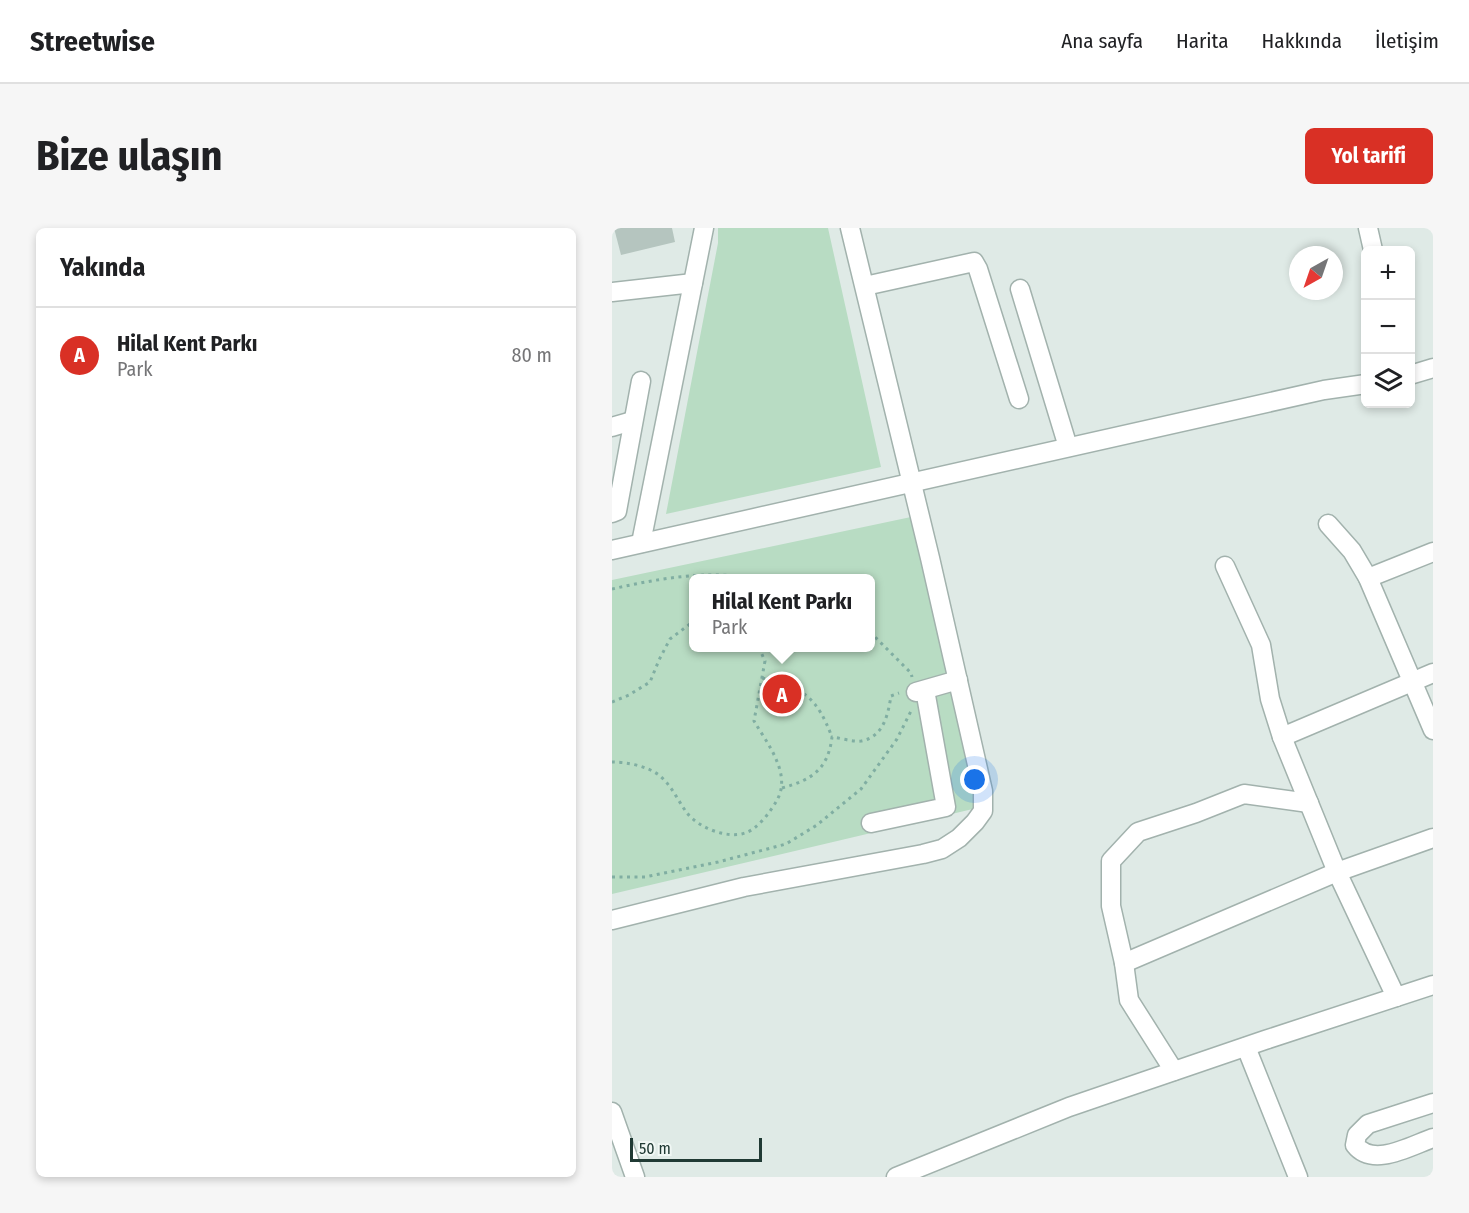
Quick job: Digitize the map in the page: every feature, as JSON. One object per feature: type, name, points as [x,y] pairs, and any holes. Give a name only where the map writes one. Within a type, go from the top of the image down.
[{"type":"street","points":[[641,543],[704,228]]},
{"type":"street","points":[[612,920],[744,887],[942,849],[959,837],[983,811],[983,791],[958,680],[850,228]]},
{"type":"street","points":[[1368,228],[1372,246]]},
{"type":"street","points":[[865,285],[974,262],[1019,399]]},
{"type":"street","points":[[612,292],[693,283]]},
{"type":"street","points":[[1020,289],[1068,447]]},
{"type":"street","points":[[1415,373],[1433,368]]},
{"type":"street","points":[[612,513],[617,511],[641,381]]},
{"type":"street","points":[[612,550],[1324,390],[1361,385]]},
{"type":"street","points":[[612,427],[632,422]]},
{"type":"street","points":[[1328,524],[1346,543],[1368,578],[1433,730]]},
{"type":"street","points":[[1368,578],[1433,552]]},
{"type":"street","points":[[1225,566],[1261,645],[1270,699],[1282,737],[1337,872],[1396,997]]},
{"type":"street","points":[[1282,737],[1433,672]]},
{"type":"street","points":[[871,823],[946,807],[919,690],[958,680]]},
{"type":"street","points":[[1174,1071],[1129,1000],[1124,963],[1111,906],[1111,861],[1138,832],[1244,794],[1309,803]]},
{"type":"street","points":[[1124,963],[1337,872],[1433,838]]},
{"type":"street","points":[[896,1177],[1070,1107],[1433,985]]},
{"type":"street","points":[[1246,1047],[1298,1177]]},
{"type":"street","points":[[1433,1103],[1368,1124],[1357,1135],[1355,1145],[1360,1152],[1383,1155],[1433,1138]]},
{"type":"street","points":[[612,1112],[635,1177]]},
{"type":"path","points":[[612,589],[648,581],[689,576]]},
{"type":"path","points":[[612,702],[650,682],[670,639],[689,624]]},
{"type":"path","points":[[612,877],[645,878],[786,844],[817,825],[861,789],[897,739],[918,697],[919,690],[911,674],[875,637]]},
{"type":"path","points":[[612,762],[637,766],[659,775],[678,796],[688,814],[705,826],[725,834],[746,832],[769,814],[782,792],[780,769],[771,748],[754,721],[765,661],[761,652]]},
{"type":"path","points":[[762,678],[787,683],[801,692],[822,711],[832,737],[830,752],[814,775],[804,782],[782,788]]},
{"type":"path","points":[[832,737],[860,741],[869,738],[883,726],[888,715],[891,696],[919,690]]},
{"type":"green space","points":[[718,228],[828,228],[881,467],[666,514],[718,243]]},
{"type":"green space","points":[[911,517],[977,808],[612,894],[612,580]]},
{"type":"building","points":[[614,228],[672,228],[675,242],[621,255]]},
{"type":"place","name":"Hilal Kent Parkı","points":[[782,694]]}]
